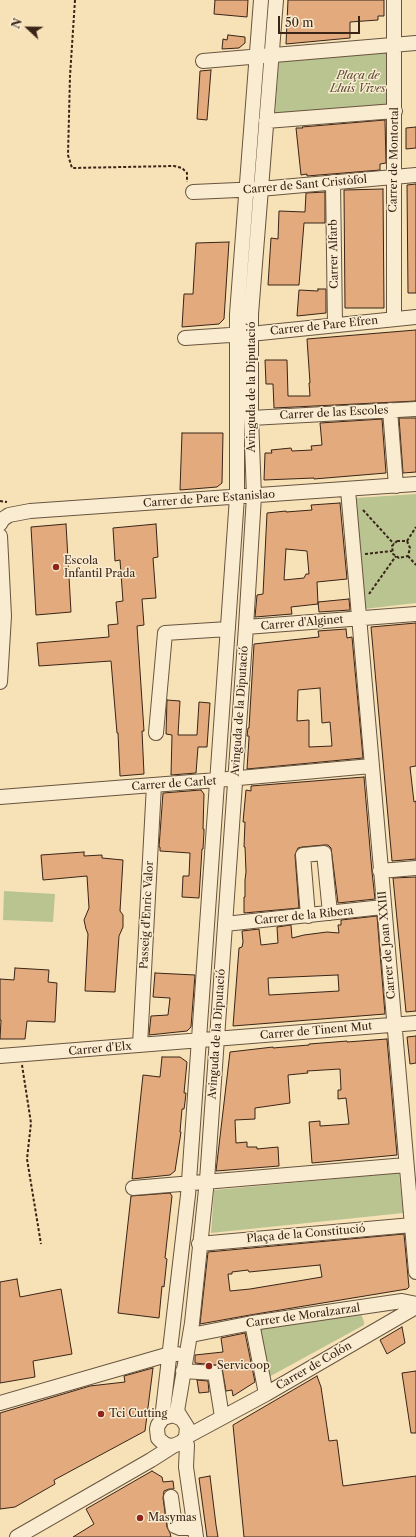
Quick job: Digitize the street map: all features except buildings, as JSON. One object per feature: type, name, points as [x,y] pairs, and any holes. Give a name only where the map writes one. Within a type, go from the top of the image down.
[{"type":"street","name":"Avinguda de la Diputació","points":[[184,1421],[177,1411],[190,1335],[207,1180],[254,496],[251,418],[253,189],[257,56],[262,0]]},
{"type":"street","name":"Avinguda de la Diputació","points":[[163,1418],[189,1183],[237,497],[236,334],[253,189],[266,121],[276,0]]},
{"type":"street","name":"Carrer de Montortal","points":[[394,0],[394,319]]},
{"type":"street","points":[[203,61],[416,43]]},
{"type":"street","points":[[266,121],[395,111]]},
{"type":"street","name":"Carrer de Sant Cristòfol","points":[[193,192],[253,189],[416,175]]},
{"type":"street","name":"Carrer Alfarb","points":[[333,182],[335,325]]},
{"type":"street","name":"Carrer de Pare Efren","points":[[185,338],[416,317]]},
{"type":"street","name":"Carrer de las Escoles","points":[[251,418],[416,409]]},
{"type":"street","points":[[390,410],[396,486]]},
{"type":"street","name":"Carrer de Pare Estanislao","points":[[1,521],[9,515],[30,511],[348,490],[416,484]]},
{"type":"street","name":"Carrer de Joan XXIII","points":[[348,490],[416,1272]]},
{"type":"street","points":[[0,536],[4,616],[0,682]]},
{"type":"street","name":"Carrer d'Alginet","points":[[246,627],[358,612],[416,614]]},
{"type":"street","points":[[156,733],[165,633],[228,629]]},
{"type":"street","name":"Carrer de Carlet","points":[[0,797],[372,766]]},
{"type":"street","name":"Passeig d'Enric Valor","points":[[140,1045],[154,785]]},
{"type":"street","points":[[308,916],[303,856],[324,853],[330,913]]},
{"type":"street","points":[[380,871],[416,868]]},
{"type":"street","name":"Carrer de la Ribera","points":[[225,924],[384,907]]},
{"type":"street","name":"Carrer de Tinent Mut","points":[[200,1040],[416,1023]]},
{"type":"street","name":"Carrer d'Elx","points":[[0,1056],[200,1040]]},
{"type":"street","points":[[133,1188],[207,1180],[406,1165]]},
{"type":"street","name":"Plaça de la Constitució","points":[[200,1244],[412,1225]]},
{"type":"street","name":"Carrer de Moralzarzal","points":[[190,1335],[252,1323],[402,1301],[416,1306]]},
{"type":"street","name":"Carrer de Colón","points":[[17,1537],[151,1460],[176,1442],[266,1394],[416,1306]]},
{"type":"street","points":[[252,1323],[266,1394]]},
{"type":"street","points":[[0,1403],[170,1354],[180,1353],[184,1367],[216,1373],[217,1420],[184,1421],[173,1415],[163,1418],[157,1429],[158,1438],[187,1445],[186,1466],[196,1533],[175,1526],[171,1497]]},
{"type":"street","points":[[176,1442],[187,1427],[184,1421]]},
{"type":"path","points":[[75,0],[70,76],[68,156],[72,168],[174,166],[182,168],[187,173],[189,189],[193,192]]},
{"type":"path","points":[[360,506],[394,544]]},
{"type":"path","points":[[407,541],[416,526]]},
{"type":"path","points":[[407,541],[397,541],[392,546],[392,551],[393,554],[399,558],[408,556]]},
{"type":"path","points":[[407,541],[410,548],[408,556]]},
{"type":"path","points":[[354,555],[392,551]]},
{"type":"path","points":[[358,612],[396,556]]},
{"type":"path","points":[[408,556],[416,565]]},
{"type":"path","points":[[21,1055],[31,1123],[27,1159],[41,1244]]},
{"type":"green space","name":"Plaça de Lluís Vives","points":[[387,52],[389,107],[275,116],[279,61]]},
{"type":"green space","points":[[416,494],[416,603],[364,609],[356,498]]},
{"type":"green space","points":[[4,891],[55,894],[53,922],[3,920]]},
{"type":"green space","points":[[399,1173],[403,1213],[211,1233],[214,1190]]},
{"type":"green space","points":[[360,1311],[364,1325],[267,1378],[257,1326]]},
{"type":"place","name":"Escola Infantil Prada","points":[[56,567]]},
{"type":"place","name":"Servicoop","points":[[209,1366]]},
{"type":"place","name":"Tci Cutting","points":[[101,1414]]},
{"type":"place","name":"Masymas","points":[[140,1518]]}]
